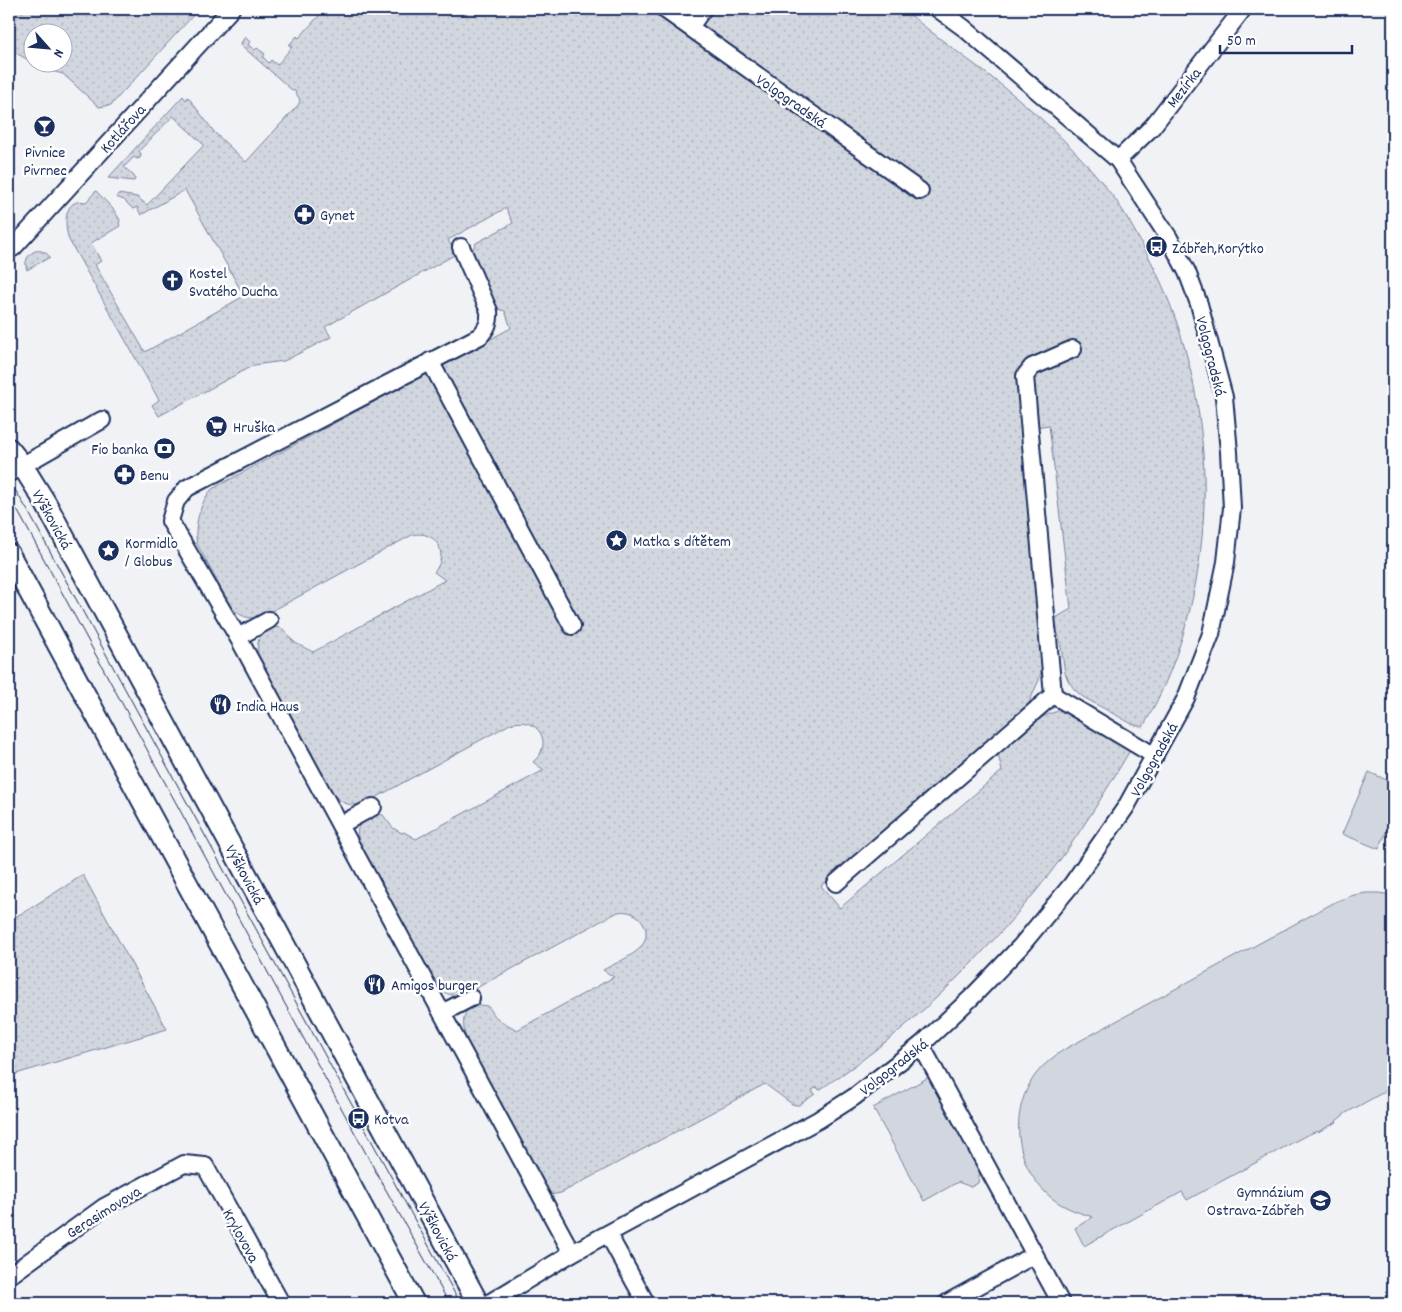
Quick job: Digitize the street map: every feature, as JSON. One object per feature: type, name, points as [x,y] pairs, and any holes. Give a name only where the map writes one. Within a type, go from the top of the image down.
[{"type":"street","name":"Kotlářova","points":[[13,248],[231,9]]},
{"type":"street","name":"Volgogradská","points":[[664,9],[920,190]]},
{"type":"street","points":[[690,27],[704,9]]},
{"type":"street","name":"Volgogradská","points":[[489,1303],[572,1253],[818,1120],[854,1097],[921,1045],[972,997],[1020,947],[1072,884],[1126,807],[1155,756],[1186,698],[1210,634],[1226,562],[1232,508],[1229,452],[1224,397],[1199,304],[1187,272],[1169,238],[1118,160],[964,28],[938,9]]},
{"type":"street","name":"Mezírka","points":[[1118,160],[1152,127],[1243,9]]},
{"type":"street","points":[[461,247],[489,311],[490,318],[487,327],[480,336],[187,488],[176,501],[170,520],[238,637],[572,1253]]},
{"type":"street","points":[[1053,696],[1025,376],[1032,367],[1073,349]]},
{"type":"street","points":[[430,361],[572,626]]},
{"type":"street","points":[[15,469],[102,420]]},
{"type":"street","name":"Výškovická","points":[[9,449],[15,469],[44,502],[478,1303]]},
{"type":"street","points":[[9,554],[414,1303]]},
{"type":"street","points":[[238,637],[269,620]]},
{"type":"street","points":[[1053,696],[1155,756]]},
{"type":"street","points":[[836,883],[1053,696]]},
{"type":"street","points":[[340,825],[373,807]]},
{"type":"street","points":[[442,1013],[471,998]]},
{"type":"street","points":[[921,1045],[1061,1303]]},
{"type":"street","name":"Gerasimovova","points":[[9,1276],[104,1207],[184,1164],[205,1166]]},
{"type":"street","name":"Krylovova","points":[[205,1166],[280,1303]]},
{"type":"street","points":[[608,1234],[646,1303]]},
{"type":"street","points":[[947,1303],[1034,1255]]},
{"type":"shaded area","points":[[891,8],[903,10],[1001,84],[1036,114],[1070,146],[1101,181],[1123,211],[1144,248],[1170,304],[1189,363],[1200,425],[1204,488],[1201,551],[1189,612],[1170,671],[1143,727],[1132,724],[1083,697],[1069,682],[1065,673],[1054,619],[1071,609],[1049,425],[1021,429],[1044,629],[1043,663],[1039,680],[1029,703],[1016,720],[821,886],[840,908],[1002,771],[998,754],[1021,732],[1047,715],[1067,710],[1132,747],[1094,810],[1052,871],[998,935],[951,984],[874,1051],[819,1090],[817,1087],[812,1090],[815,1094],[799,1105],[792,1104],[765,1084],[561,1193],[550,1195],[466,1039],[465,1015],[470,1008],[481,1005],[487,1006],[497,1018],[517,1030],[614,977],[603,970],[628,957],[641,947],[646,933],[642,921],[632,913],[618,912],[467,993],[450,995],[436,985],[359,844],[358,832],[362,821],[376,813],[383,815],[393,828],[416,839],[544,770],[533,762],[543,747],[540,733],[535,727],[528,724],[520,722],[510,724],[366,803],[348,804],[340,801],[333,794],[258,656],[260,636],[270,628],[283,629],[294,642],[313,652],[445,580],[434,572],[441,558],[438,544],[428,536],[412,535],[261,617],[248,618],[231,607],[197,544],[196,537],[201,507],[212,489],[511,328],[505,311],[494,307],[470,255],[476,243],[513,223],[506,208],[448,240],[456,254],[325,327],[331,337],[284,361],[254,365],[159,416],[152,405],[159,400],[67,234],[66,221],[69,208],[78,202],[86,202],[96,191],[113,209],[120,220],[120,226],[91,243],[101,261],[95,265],[145,352],[244,296],[185,190],[141,215],[137,207],[133,209],[124,200],[116,197],[118,194],[137,197],[147,205],[204,145],[173,116],[139,151],[141,154],[140,158],[134,157],[124,167],[134,176],[135,180],[108,178],[183,96],[186,100],[188,97],[215,133],[246,162],[299,104],[300,100],[295,91],[242,46],[241,43],[245,37],[250,42],[248,45],[255,50],[257,48],[265,54],[263,57],[269,63],[271,60],[277,65],[292,47],[289,45],[297,36],[299,38],[325,9]]},
{"type":"shaded area","points":[[9,9],[199,9],[111,105],[99,107],[63,74],[55,72],[72,72],[72,22],[22,22],[22,56],[9,49]]},
{"type":"shaded area","points":[[35,251],[44,252],[50,257],[27,270],[27,259]]},
{"type":"shaded area","points":[[1369,772],[1393,783],[1393,816],[1379,849],[1342,834]]},
{"type":"shaded area","points":[[83,875],[167,1029],[9,1076],[9,920]]},
{"type":"shaded area","points":[[1366,893],[1393,895],[1393,1087],[1346,1113],[1337,1122],[1318,1132],[1305,1136],[1187,1200],[1182,1192],[1084,1246],[1075,1228],[1093,1217],[1074,1211],[1051,1198],[1035,1180],[1027,1166],[1022,1151],[1019,1119],[1027,1088],[1036,1074],[1049,1060],[1065,1049],[1337,901]]},
{"type":"shaded area","points":[[929,1077],[980,1170],[978,1183],[971,1187],[958,1182],[924,1201],[873,1108]]},
{"type":"tram line","points":[[9,480],[28,511],[460,1303]]},
{"type":"tram line","points":[[9,498],[449,1303]]},
{"type":"place","name":"Pivnice Pivrnec","points":[[45,127]]},
{"type":"place","name":"Gynet","points":[[304,214]]},
{"type":"place","name":"Zábřeh,Korýtko","points":[[1156,247]]},
{"type":"place","name":"Kostel Svatého Ducha","points":[[173,281]]},
{"type":"place","name":"Hruška","points":[[217,426]]},
{"type":"place","name":"Fio banka","points":[[164,448]]},
{"type":"place","name":"Benu","points":[[124,474]]},
{"type":"place","name":"Matka s dítětem","points":[[617,540]]},
{"type":"place","name":"Kormidlo / Globus","points":[[109,551]]},
{"type":"place","name":"India Haus","points":[[220,705]]},
{"type":"place","name":"Amigos burger","points":[[375,984]]},
{"type":"place","name":"Kotva","points":[[358,1118]]},
{"type":"place","name":"Gymnázium Ostrava-Zábřeh","points":[[1320,1200]]}]
